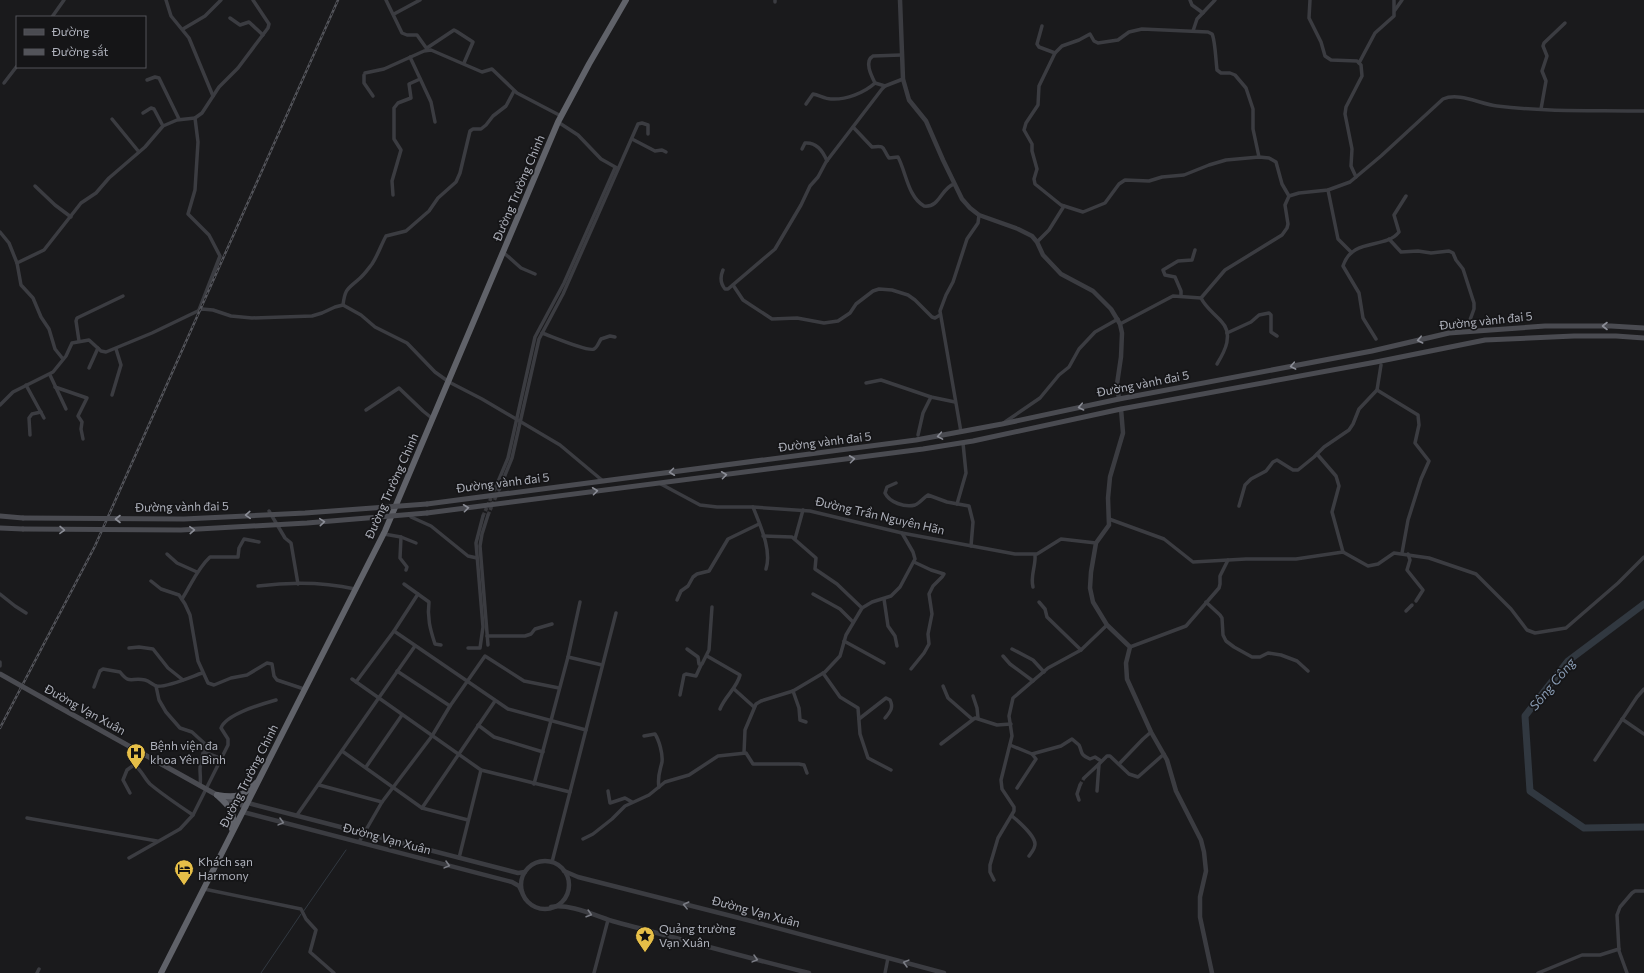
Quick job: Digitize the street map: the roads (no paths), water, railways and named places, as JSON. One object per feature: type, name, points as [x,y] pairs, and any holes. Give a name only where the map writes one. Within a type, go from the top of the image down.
[{"type":"highway","name":"Đường Trường Chinh","points":[[161,973],[384,534],[560,119],[589,64],[626,0]]},
{"type":"highway","points":[[217,795],[228,797],[239,796],[247,792],[260,779]]},
{"type":"highway","points":[[217,795],[227,804],[233,816],[233,826],[227,843]]},
{"type":"main road","name":"Đường vành đai 5","points":[[0,516],[23,518],[184,519],[426,504],[908,441],[961,432],[1119,399],[1372,351],[1449,333],[1545,326],[1611,326],[1644,328]]},
{"type":"main road","name":"Đường vành đai 5","points":[[0,528],[181,530],[307,523],[427,513],[920,450],[963,443],[1120,409],[1376,362],[1485,340],[1595,336],[1644,338]]},
{"type":"main road","points":[[1119,399],[1120,409]]},
{"type":"main road","name":"Đường Vạn Xuân","points":[[0,674],[207,790],[246,807]]},
{"type":"street","points":[[53,16],[64,0]]},
{"type":"street","points":[[166,0],[171,16],[189,38],[213,96]]},
{"type":"street","points":[[183,29],[205,16],[221,0]]},
{"type":"street","points":[[17,263],[44,250],[82,203],[96,193],[139,152],[163,126],[179,120],[195,118],[207,107],[213,96],[268,28],[269,24],[253,0]]},
{"type":"street","points":[[386,0],[402,33],[406,35],[418,35],[427,49],[464,63],[482,72],[492,70],[514,91],[560,119],[601,159],[617,168]]},
{"type":"street","points":[[394,14],[420,0]]},
{"type":"street","points":[[900,0],[903,78],[909,100],[926,121],[954,184],[965,204],[979,215],[1018,229],[1032,236],[1038,242],[1043,255],[1052,266],[1066,278],[1093,291],[1111,308],[1119,321],[1122,334],[1121,357],[1117,384],[1119,399]]},
{"type":"street","points":[[1190,0],[1192,5],[1203,13]]},
{"type":"street","points":[[1192,31],[1196,22],[1214,0]]},
{"type":"street","points":[[1310,0],[1309,18],[1321,42],[1325,56],[1331,60],[1353,60],[1359,63]]},
{"type":"street","points":[[1394,0],[1395,11]]},
{"type":"street","points":[[1356,177],[1351,166],[1352,149],[1345,114],[1346,107],[1362,76],[1359,63],[1371,38],[1394,16],[1395,11],[1402,0]]},
{"type":"street","points":[[230,18],[240,25],[249,22],[263,35]]},
{"type":"street","points":[[1541,109],[1546,81],[1542,71],[1547,56],[1543,46],[1544,43],[1565,23]]},
{"type":"street","points":[[1042,26],[1036,41],[1038,46],[1055,53]]},
{"type":"street","points":[[1259,157],[1253,129],[1253,109],[1246,88],[1235,74],[1221,73],[1217,70],[1214,38],[1212,34],[1192,31],[1139,30],[1129,32],[1118,40],[1098,43],[1094,41],[1092,35],[1088,34],[1079,40],[1062,46],[1055,53],[1039,86],[1038,105],[1026,122],[1024,130],[1032,144],[1037,169],[1034,179],[1035,184],[1064,206],[1083,212],[1102,205],[1107,201],[1119,184],[1125,180],[1149,181],[1162,177],[1181,176],[1221,162],[1259,157],[1269,158],[1276,162],[1282,184],[1289,196]]},
{"type":"street","points":[[373,96],[364,83],[365,74],[384,69],[427,49],[450,33],[456,31],[473,42],[464,63]]},
{"type":"street","points":[[886,86],[875,83],[870,73],[868,61],[871,57],[901,55]]},
{"type":"street","points":[[410,57],[431,102],[435,122]]},
{"type":"street","points":[[4,83],[16,67]]},
{"type":"street","points":[[147,80],[155,77],[159,78],[179,120]]},
{"type":"street","points":[[393,195],[392,181],[400,150],[394,139],[394,108],[398,103],[411,98],[409,84],[420,78]]},
{"type":"street","points":[[723,270],[720,278],[723,286],[728,289],[775,249],[801,206],[808,188],[818,178],[827,161],[886,86],[903,78]]},
{"type":"street","points":[[806,104],[813,94],[828,99],[837,99],[867,91],[875,83]]},
{"type":"street","points":[[343,305],[349,286],[360,279],[372,264],[381,250],[386,236],[406,230],[429,211],[438,198],[456,182],[460,173],[470,131],[473,129],[481,129],[486,125],[495,114],[506,106],[514,91]]},
{"type":"street","points":[[1201,298],[1225,270],[1285,231],[1288,224],[1284,205],[1289,196],[1299,193],[1328,190],[1346,184],[1448,97],[1461,98],[1496,106],[1541,109],[1644,111]]},
{"type":"street","points":[[143,113],[151,108],[154,109],[163,126]]},
{"type":"street","points":[[195,118],[198,142],[195,190],[188,214],[209,235],[220,256],[199,310]]},
{"type":"street","points":[[112,119],[139,152]]},
{"type":"street","points":[[497,490],[519,421],[536,350],[542,333],[564,294],[617,168],[638,124],[641,123],[648,125],[648,134]]},
{"type":"street","points":[[853,127],[872,147],[880,146],[884,148],[889,158],[898,157],[912,191],[917,200],[924,206],[932,205],[938,200],[948,186],[954,184]]},
{"type":"street","points":[[632,139],[655,151],[662,150],[666,152]]},
{"type":"street","points":[[802,149],[805,143],[813,144],[821,150],[827,161]]},
{"type":"street","points":[[35,186],[55,205],[71,217]]},
{"type":"street","points":[[1328,190],[1338,239],[1351,252]]},
{"type":"street","points":[[1376,339],[1363,318],[1359,293],[1343,268],[1343,264],[1351,252],[1369,244],[1389,239],[1398,232],[1394,215],[1406,196]]},
{"type":"street","points":[[1038,242],[1049,230],[1064,206]]},
{"type":"street","points":[[961,432],[940,315],[940,307],[953,282],[967,239],[978,223],[979,215]]},
{"type":"street","points":[[0,232],[9,243],[17,263],[21,285],[33,298],[41,317],[49,329],[55,349],[63,359]]},
{"type":"street","points":[[519,421],[535,337],[589,233]]},
{"type":"street","points":[[1389,239],[1401,252],[1418,251],[1431,253],[1449,251],[1454,254],[1456,260],[1463,269],[1474,303],[1474,310],[1470,320],[1476,328]]},
{"type":"street","points":[[1181,296],[1181,291],[1175,277],[1165,276],[1163,270],[1178,261],[1192,260],[1195,250]]},
{"type":"street","points":[[504,252],[521,268],[535,274]]},
{"type":"street","points":[[733,285],[744,300],[772,319],[797,318],[824,324],[838,321],[850,313],[856,304],[873,291],[879,289],[892,290],[908,295],[932,317],[935,318],[940,315]]},
{"type":"street","points":[[79,341],[76,321],[77,318],[123,296]]},
{"type":"street","points":[[1002,424],[1040,398],[1059,375],[1069,367],[1079,349],[1095,332],[1166,299],[1181,296],[1201,298]]},
{"type":"street","points":[[1201,298],[1206,307],[1223,323],[1227,333],[1227,345],[1217,364]]},
{"type":"street","points":[[0,404],[8,396],[26,385],[50,375],[63,359],[72,343],[89,340],[104,352],[116,349],[152,334],[205,308],[232,316],[252,318],[312,316],[343,305],[361,314],[375,327],[408,343],[435,372],[449,382],[519,421],[565,449],[602,481]]},
{"type":"street","points":[[1227,333],[1249,323],[1259,315],[1269,313],[1271,315],[1271,332],[1277,336]]},
{"type":"street","points":[[542,333],[581,348],[593,350],[596,348],[601,339],[610,336],[614,337]]},
{"type":"street","points":[[89,368],[98,348]]},
{"type":"street","points":[[112,395],[122,365],[116,349]]},
{"type":"street","points":[[1238,506],[1245,485],[1251,479],[1266,471],[1273,462],[1277,460],[1296,470],[1352,427],[1358,409],[1377,390],[1382,365]]},
{"type":"street","points":[[50,375],[66,409]]},
{"type":"street","points":[[866,383],[881,380],[891,385],[931,397],[955,402]]},
{"type":"street","points":[[26,385],[44,418]]},
{"type":"street","points":[[55,388],[87,398],[78,416],[82,422],[81,429],[83,438]]},
{"type":"street","points":[[366,410],[398,388],[433,419]]},
{"type":"street","points":[[1377,390],[1401,405],[1413,410],[1418,415],[1419,424],[1415,442],[1429,461],[1421,479],[1408,520],[1402,553]]},
{"type":"street","points":[[918,435],[923,413],[931,397]]},
{"type":"street","points":[[1120,409],[1123,433],[1110,477],[1108,498],[1109,525],[1096,543],[1090,588],[1093,602],[1107,625],[1130,647]]},
{"type":"street","points":[[30,436],[29,418],[32,414],[41,412]]},
{"type":"street","points":[[957,504],[966,473],[963,443]]},
{"type":"street","points":[[1317,454],[1336,476],[1339,486],[1332,512],[1343,552]]},
{"type":"street","name":"Đường Trần Nguyên Hãn","points":[[659,483],[700,505],[722,508],[753,507],[803,510],[902,533],[1015,554],[1035,555]]},
{"type":"street","points":[[896,483],[887,487],[885,493],[890,499],[901,504],[915,505],[928,495],[957,504],[966,504],[970,509],[974,522],[971,546]]},
{"type":"street","points":[[753,507],[769,556],[766,569]]},
{"type":"street","points":[[795,539],[803,510]]},
{"type":"street","points":[[269,511],[285,538],[291,543],[298,584]]},
{"type":"street","points":[[488,515],[480,546],[488,645]]},
{"type":"street","points":[[468,648],[480,648],[483,634],[477,558],[477,535],[483,516]]},
{"type":"street","points":[[412,517],[431,526],[468,556],[477,558]]},
{"type":"street","points":[[1109,520],[1164,539],[1192,562],[1296,558],[1343,552],[1368,566],[1378,564],[1391,554],[1402,553],[1429,558],[1470,570],[1476,574],[1511,609],[1527,630],[1535,633],[1566,628],[1618,583],[1644,557]]},
{"type":"street","points":[[677,600],[681,591],[688,586],[693,577],[697,574],[709,571],[728,539],[759,524]]},
{"type":"street","points":[[744,753],[745,730],[754,707],[761,701],[793,691],[823,673],[838,659],[842,652],[844,641],[862,608],[872,602],[891,596],[900,587],[914,562],[913,552],[902,533]]},
{"type":"street","points":[[384,534],[401,537],[416,543]]},
{"type":"street","points":[[763,536],[789,537],[795,539],[816,558],[815,569],[837,584],[862,608]]},
{"type":"street","points":[[401,537],[400,558],[406,570]]},
{"type":"street","points":[[182,599],[191,586],[197,572],[208,558],[212,556],[238,556],[239,548],[244,539],[259,542]]},
{"type":"street","points":[[1033,587],[1031,578],[1035,563],[1035,555],[1042,553],[1061,539],[1096,543]]},
{"type":"street","points":[[167,554],[176,563],[197,572]]},
{"type":"street","points":[[1408,554],[1410,560],[1407,570],[1423,590],[1416,601]]},
{"type":"street","points":[[1130,647],[1186,626],[1220,586],[1220,576],[1228,560]]},
{"type":"street","points":[[910,669],[924,653],[929,644],[928,634],[932,614],[929,594],[933,586],[944,574],[914,562]]},
{"type":"street","points":[[151,581],[161,589],[179,596],[182,599],[190,615],[198,661],[202,673],[208,683],[214,685],[231,678],[247,675],[263,664],[270,663],[274,676],[277,680],[304,689]]},
{"type":"street","points":[[258,586],[279,583],[340,585],[355,589]]},
{"type":"street","points":[[404,584],[429,602],[428,620],[435,644],[441,645]]},
{"type":"street","points":[[0,594],[26,613]]},
{"type":"street","points":[[356,682],[394,632],[418,594]]},
{"type":"street","points":[[813,594],[840,609],[853,622]]},
{"type":"street","points":[[884,599],[888,626],[895,636],[897,646]]},
{"type":"street","points":[[534,784],[551,721],[558,688],[568,657],[580,602]]},
{"type":"street","points":[[1038,602],[1044,609],[1047,617],[1081,650]]},
{"type":"street","points":[[1206,602],[1222,618],[1223,635],[1226,641],[1234,647],[1252,657],[1260,657],[1268,653],[1282,655],[1297,661],[1308,670]]},
{"type":"street","points":[[1406,611],[1412,605]]},
{"type":"street","points":[[680,695],[686,674],[696,676],[707,656],[710,641],[712,607]]},
{"type":"street","points":[[552,862],[616,613]]},
{"type":"street","points":[[487,636],[525,636],[531,634],[535,629],[552,624]]},
{"type":"street","points":[[994,880],[990,872],[990,865],[998,838],[1012,816],[1014,807],[1002,789],[1001,780],[1012,736],[1009,716],[1013,698],[1052,666],[1081,650],[1107,625]]},
{"type":"street","points":[[394,632],[508,709],[586,730]]},
{"type":"street","points":[[844,641],[884,663]]},
{"type":"street","points":[[297,815],[415,646]]},
{"type":"street","points":[[129,648],[139,647],[153,649],[168,668],[183,680]]},
{"type":"street","points":[[1130,647],[1126,664],[1127,679],[1151,732],[1167,760],[1176,791],[1201,840],[1206,871],[1200,898],[1200,917],[1212,973]]},
{"type":"street","points":[[687,649],[698,657],[698,662],[701,665]]},
{"type":"street","points":[[1012,649],[1032,660],[1044,672]]},
{"type":"street","points":[[359,842],[382,802],[432,736],[450,706],[485,656],[524,682],[558,688]]},
{"type":"street","points":[[707,656],[740,675],[734,689],[725,698],[720,709]]},
{"type":"street","points":[[1003,656],[1010,664],[1033,682]]},
{"type":"street","points":[[568,657],[602,665]]},
{"type":"street","points":[[94,687],[100,671],[103,669],[120,672],[124,679],[146,680],[156,686],[183,680],[202,673]]},
{"type":"street","points":[[397,671],[450,706]]},
{"type":"street","points":[[823,673],[840,697],[858,708],[860,734],[866,756],[890,770]]},
{"type":"street","points":[[352,679],[481,770],[570,792]]},
{"type":"street","points":[[156,686],[161,706],[180,728],[192,732],[204,743],[204,752],[200,768],[200,786]]},
{"type":"street","points":[[943,686],[948,698],[972,719]]},
{"type":"street","points":[[734,689],[754,707]]},
{"type":"street","points":[[1595,760],[1644,689]]},
{"type":"street","points":[[793,691],[800,708],[800,720],[806,722]]},
{"type":"street","points":[[973,696],[977,708],[978,718]]},
{"type":"street","points":[[859,719],[886,698],[891,702],[891,709],[885,718]]},
{"type":"street","points":[[129,858],[180,829],[193,816],[222,760],[228,742],[221,728],[225,722],[255,706],[276,700]]},
{"type":"street","points":[[422,808],[495,700]]},
{"type":"street","points":[[366,767],[402,715]]},
{"type":"street","points":[[941,744],[972,719],[978,718],[998,725],[1011,724]]},
{"type":"street","points":[[1622,719],[1644,734]]},
{"type":"street","points":[[478,725],[494,737],[543,752]]},
{"type":"street","points":[[1119,764],[1151,732]]},
{"type":"street","points":[[644,736],[655,734],[657,737],[662,760],[658,776],[659,787]]},
{"type":"street","points":[[1032,754],[1061,746],[1072,739],[1079,745],[1080,752],[1082,754],[1090,758],[1095,757],[1100,763],[1097,791]]},
{"type":"street","points":[[1010,745],[1032,754],[1035,757],[1035,761],[1017,788]]},
{"type":"street","points":[[342,751],[422,808],[468,820]]},
{"type":"street","points":[[204,752],[222,760]]},
{"type":"street","points":[[583,839],[593,834],[632,802],[649,795],[668,780],[689,775],[718,756],[746,753],[753,764],[799,764],[804,765],[807,773]]},
{"type":"street","points":[[1084,778],[1108,756],[1129,774],[1138,777],[1164,754]]},
{"type":"street","points":[[130,794],[123,780],[127,770],[134,765],[148,782],[168,799],[193,816]]},
{"type":"street","points":[[459,858],[481,770]]},
{"type":"street","points":[[319,785],[382,802]]},
{"type":"street","points":[[1079,800],[1077,794],[1080,785]]},
{"type":"street","points":[[608,791],[610,803],[625,798],[632,802]]},
{"type":"street","name":"Đường Vạn Xuân","points":[[246,807],[297,815],[518,873],[524,872]]},
{"type":"street","name":"Đường Vạn Xuân","points":[[246,807],[359,842],[512,882],[519,886],[522,892]]},
{"type":"street","points":[[1012,816],[1025,828],[1034,841],[1034,848],[1029,856]]},
{"type":"street","points":[[27,818],[157,841]]},
{"type":"street","points":[[551,907],[564,899],[567,893],[568,885],[564,871],[552,862],[536,862],[524,872],[522,878],[522,892],[525,898],[537,907],[551,907],[558,906],[568,907],[608,920],[792,971],[809,973]]},
{"type":"street","name":"Đường Vạn Xuân","points":[[564,871],[578,878],[751,921],[944,973]]},
{"type":"street","points":[[204,888],[298,908],[303,912],[306,919],[316,930],[310,952],[334,973]]},
{"type":"street","points":[[1627,973],[1618,949],[1617,915],[1620,907],[1632,892],[1644,891]]},
{"type":"street","points":[[594,973],[608,920]]},
{"type":"street","points":[[1538,973],[1582,955],[1600,955],[1618,949]]},
{"type":"street","points":[[885,973],[888,958]]},
{"type":"waterway","name":"Sông Công","points":[[1644,604],[1568,661],[1525,716],[1530,791],[1584,828],[1644,827]]},
{"type":"waterway","points":[[303,912],[346,850]]},
{"type":"waterway","points":[[261,973],[301,914]]},
{"type":"tunnel","points":[[483,516],[495,489]]},
{"type":"tunnel","points":[[488,515],[497,494]]},
{"type":"tunnel","points":[[1080,785],[1084,778]]},
{"type":"railway","points":[[0,728],[95,546],[338,0]]},
{"type":"place","name":"Bệnh viện đa khoa Yên Bình","points":[[136,770]]},
{"type":"place","name":"Khách sạn Harmony","points":[[184,886]]},
{"type":"place","name":"Quảng trường Vạn Xuân","points":[[645,953]]}]
